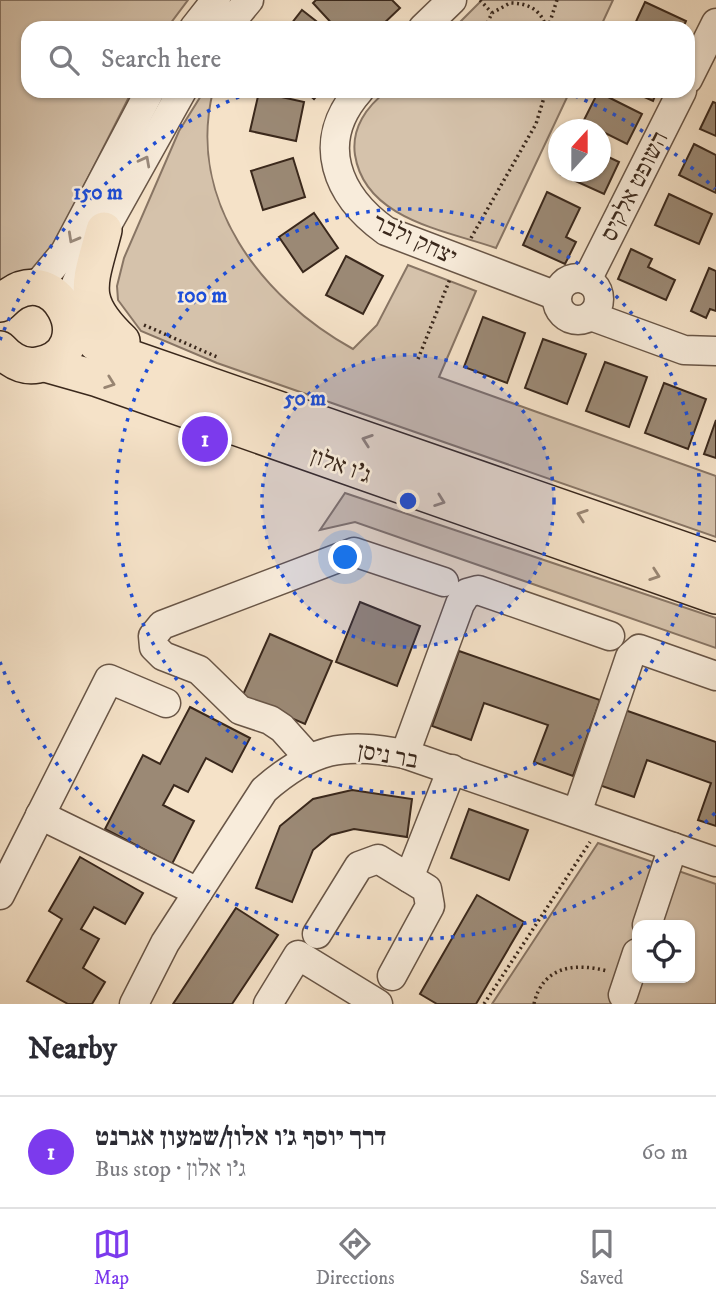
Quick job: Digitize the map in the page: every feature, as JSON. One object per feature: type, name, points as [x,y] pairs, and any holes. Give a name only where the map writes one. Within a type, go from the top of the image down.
[{"type":"main road","points":[[104,230],[91,288],[95,311],[100,321],[149,364]]},
{"type":"main road","name":"ג'ו אלון","points":[[11,296],[47,290],[96,343],[149,364],[716,561]]},
{"type":"main road","points":[[45,364],[64,349],[71,326],[68,311]]},
{"type":"main road","name":"ג'ו אלון","points":[[0,349],[19,363],[45,364],[98,379],[716,596]]},
{"type":"street","points":[[200,21],[216,0]]},
{"type":"street","points":[[232,21],[249,0]]},
{"type":"street","points":[[430,21],[452,0]]},
{"type":"street","points":[[695,65],[716,23]]},
{"type":"street","points":[[11,296],[65,252],[146,98]]},
{"type":"street","points":[[68,311],[104,230],[179,98]]},
{"type":"street","name":"יצחק ולבר","points":[[354,98],[342,116],[337,135],[338,176],[349,197],[364,215],[387,231],[458,261],[557,296]]},
{"type":"street","name":"השופט אלקיס","points":[[587,281],[678,98]]},
{"type":"street","points":[[591,316],[599,297],[587,281],[580,278],[566,282],[557,296],[559,310],[564,316],[577,320],[591,316],[675,347],[703,353],[716,351]]},
{"type":"street","points":[[308,757],[270,720],[240,710],[199,670],[163,656],[154,647],[153,636],[162,625],[354,552],[444,582]]},
{"type":"street","points":[[405,754],[460,604],[467,593],[478,590],[610,636]]},
{"type":"street","points":[[590,818],[630,657],[639,649],[716,676]]},
{"type":"street","points":[[0,895],[109,679],[166,703]]},
{"type":"street","name":"בר ניסן","points":[[134,1004],[165,943],[264,790],[308,757],[327,750],[354,746],[405,754],[716,862]]},
{"type":"street","points":[[409,878],[452,769]]},
{"type":"street","points":[[40,815],[198,892]]},
{"type":"street","points":[[649,920],[673,847]]},
{"type":"street","points":[[317,934],[359,866],[378,859],[427,889],[430,906],[392,976]]},
{"type":"street","points":[[268,1004],[298,955],[378,1004]]},
{"type":"path","points":[[480,0],[492,13]]},
{"type":"path","points":[[550,21],[557,0]]},
{"type":"path","points":[[488,21],[492,13],[510,3],[521,3],[538,12],[543,21]]},
{"type":"path","points":[[418,359],[458,261],[536,124],[544,98]]},
{"type":"path","points":[[484,1004],[590,818]]},
{"type":"path","points":[[534,1004],[541,984],[554,971],[575,966],[630,975]]},
{"type":"shaded area","points":[[0,0],[188,0],[172,21],[21,21],[21,98],[128,98],[55,243],[26,277],[0,281]]},
{"type":"shaded area","points":[[482,0],[613,0],[603,21],[461,21]]},
{"type":"shaded area","points":[[200,98],[212,98],[208,132],[211,171],[221,208],[239,242],[262,274],[289,303],[320,328],[353,349],[377,325],[408,265],[476,291],[439,377],[716,476],[716,537],[217,363],[141,331],[118,300],[117,286],[124,258],[179,131]]},
{"type":"shaded area","points":[[379,98],[567,98],[557,119],[548,119],[548,138],[496,248],[410,219],[390,208],[374,194],[362,177],[354,145],[358,127],[367,111]]},
{"type":"shaded area","points":[[345,493],[716,618],[716,648],[355,522],[320,530]]},
{"type":"shaded area","points":[[598,843],[716,884],[716,1004],[492,1004]]},
{"type":"building","points":[[316,0],[392,0],[400,8],[386,21],[330,21],[313,3]]},
{"type":"building","points":[[645,2],[686,21],[636,21]]},
{"type":"building","points":[[302,10],[316,21],[293,21]]},
{"type":"building","points":[[258,98],[286,98],[304,102],[296,141],[250,131]]},
{"type":"building","points":[[595,98],[610,98],[642,114],[627,144],[611,136],[611,119],[584,119]]},
{"type":"building","points":[[713,102],[716,103],[716,136],[700,129]]},
{"type":"building","points":[[694,144],[716,155],[716,193],[679,175]]},
{"type":"building","points":[[293,158],[305,197],[263,210],[251,171]]},
{"type":"building","points":[[611,158],[619,162],[611,179]]},
{"type":"building","points":[[578,182],[610,182],[604,194]]},
{"type":"building","points":[[547,192],[580,208],[566,237],[576,242],[565,264],[523,245]]},
{"type":"building","points":[[669,194],[712,214],[699,244],[655,225]]},
{"type":"building","points":[[314,213],[338,248],[303,272],[279,237]]},
{"type":"building","points":[[631,249],[652,259],[648,267],[675,280],[666,300],[618,279]]},
{"type":"building","points":[[346,256],[383,276],[363,314],[326,295]]},
{"type":"building","points":[[709,268],[716,271],[716,311],[710,309],[706,318],[691,311]]},
{"type":"building","points":[[483,317],[525,333],[507,383],[464,367]]},
{"type":"building","points":[[543,339],[586,354],[567,404],[525,388]]},
{"type":"building","points":[[605,362],[647,377],[629,427],[586,411]]},
{"type":"building","points":[[664,383],[706,399],[688,449],[645,433]]},
{"type":"building","points":[[716,420],[716,458],[704,454]]},
{"type":"building","points":[[360,602],[420,626],[397,686],[336,662]]},
{"type":"building","points":[[270,634],[332,661],[305,724],[242,697]]},
{"type":"building","points":[[459,651],[600,700],[573,776],[534,762],[548,725],[484,703],[471,740],[432,726]]},
{"type":"building","points":[[190,707],[250,738],[232,772],[206,758],[188,792],[174,785],[163,805],[194,821],[172,864],[105,829],[143,755],[160,764]]},
{"type":"building","points":[[622,709],[716,742],[716,826],[698,820],[711,783],[647,760],[634,797],[596,784]]},
{"type":"building","points":[[352,790],[412,799],[407,837],[354,829],[331,835],[313,850],[292,902],[256,888],[280,826],[313,799]]},
{"type":"building","points":[[469,809],[528,830],[509,880],[451,858]]},
{"type":"building","points":[[80,857],[143,893],[125,924],[94,907],[81,929],[99,939],[83,968],[105,982],[92,1004],[68,1004],[27,981],[62,919],[49,911]]},
{"type":"building","points":[[477,895],[524,922],[476,1004],[437,1004],[420,994]]},
{"type":"building","points":[[236,908],[278,935],[232,1004],[173,1004]]},
{"type":"place","name":"דרך יוסף ג׳ו אלון/שמעון אגרנט","points":[[205,439]]}]
